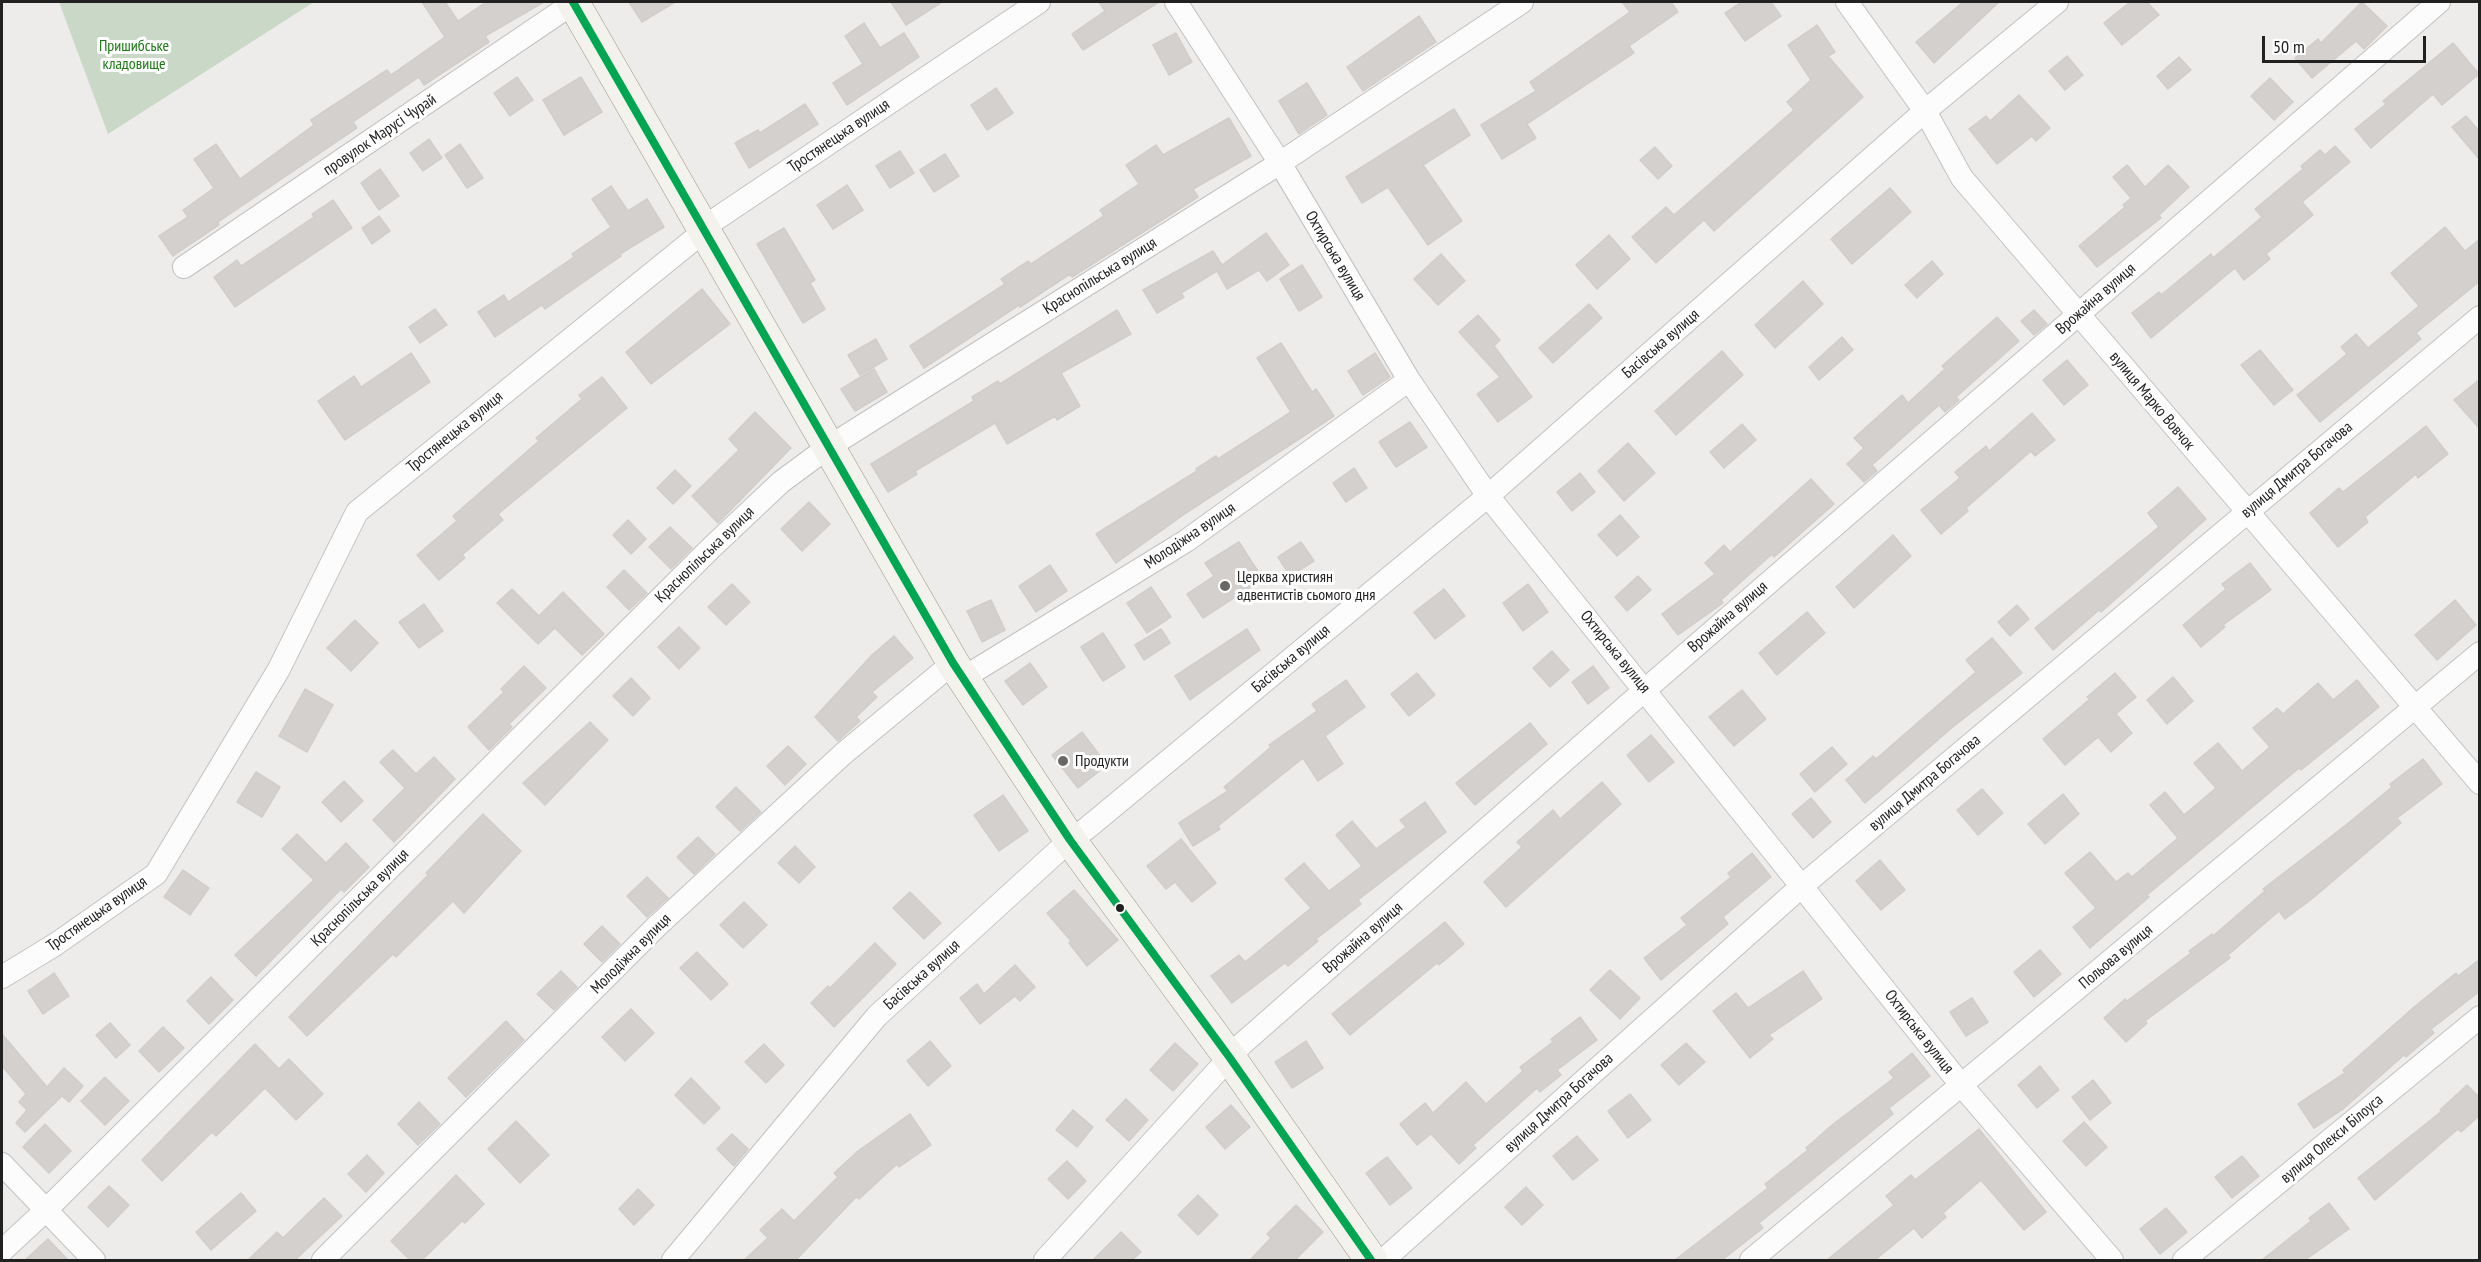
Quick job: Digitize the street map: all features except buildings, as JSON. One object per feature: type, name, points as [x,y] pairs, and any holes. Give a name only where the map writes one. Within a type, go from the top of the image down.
[{"type":"street","points":[[574,2],[827,448],[958,670],[1070,840],[1230,1058],[1371,1260]]},
{"type":"street","name":"провулок Марусі Чурай","points":[[184,267],[574,2]]},
{"type":"street","name":"Тростянецька вулиця","points":[[2,977],[56,944],[156,874],[279,669],[357,512],[703,232],[716,219],[1039,2]]},
{"type":"street","name":"Охтирська вулиця","points":[[1176,2],[1280,163],[1408,380],[1488,496],[1646,689],[1962,1086],[2112,1260]]},
{"type":"street","name":"Краснопільська вулиця","points":[[2,1251],[45,1211],[712,547],[781,482],[827,448],[1280,163],[1522,2]]},
{"type":"street","name":"вулиця Марко Вовчок","points":[[1847,2],[1925,111],[1962,178],[2246,513],[2480,783]]},
{"type":"street","name":"Басівська вулиця","points":[[673,1260],[877,1016],[1070,840],[1096,822],[1488,496],[1925,111],[2057,2]]},
{"type":"street","name":"Врожайна вулиця","points":[[1045,1260],[1230,1058],[1646,689],[2439,2]]},
{"type":"street","name":"вулиця Дмитра Богачова","points":[[1380,1260],[1389,1255],[1803,885],[2480,317]]},
{"type":"street","name":"Молодіжна вулиця","points":[[323,1260],[656,927],[843,754],[958,670],[1186,541],[1408,380]]},
{"type":"street","name":"Польова вулиця","points":[[1751,1260],[2480,653]]},
{"type":"street","name":"вулиця Олекси Білоуса","points":[[2184,1260],[2480,1017]]},
{"type":"street","points":[[2,1164],[94,1260]]},
{"type":"green space","name":"Пришибське кладовище","points":[[59,2],[314,2],[108,134]]},
{"type":"transit line","points":[[573,2],[953,663],[1070,840],[1230,1058],[1371,1260]]},
{"type":"place","name":"Церква християн адвентистів сьомого дня","points":[[1225,586]]},
{"type":"place","name":"Продукти","points":[[1063,761]]}]
